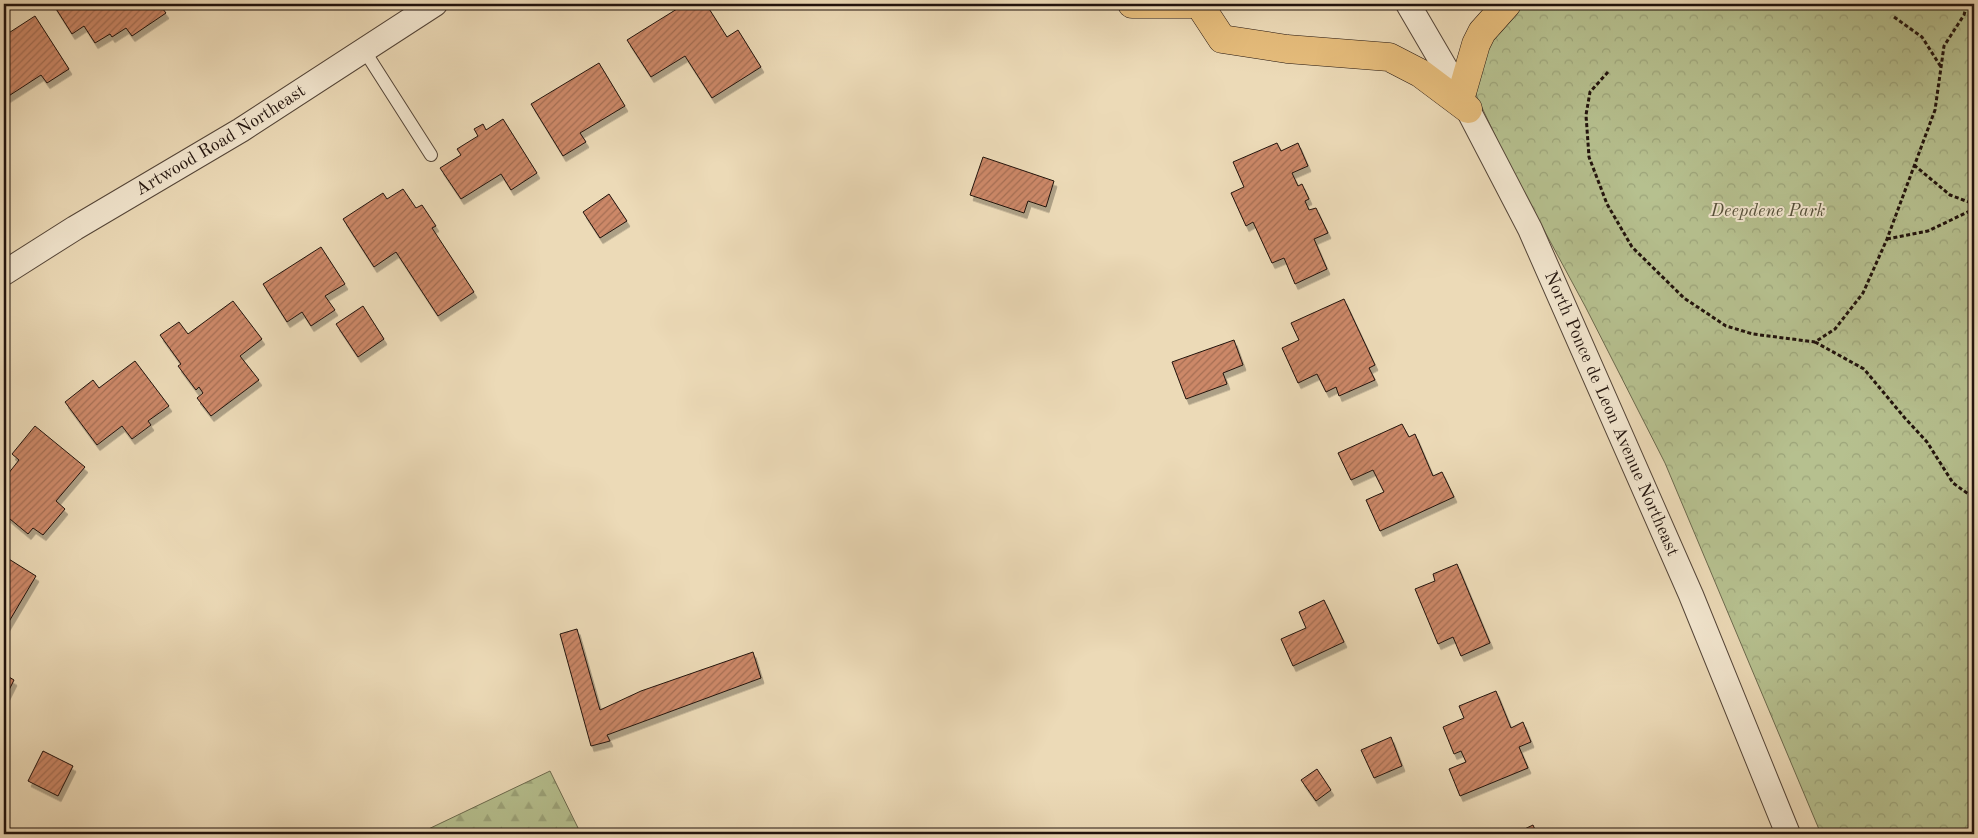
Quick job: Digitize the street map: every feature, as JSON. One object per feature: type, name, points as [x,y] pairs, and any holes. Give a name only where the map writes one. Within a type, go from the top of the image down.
[{"type":"highway","points":[[1132,4],[1205,4]]},
{"type":"highway","points":[[1199,4],[1222,39],[1287,49],[1388,57],[1420,73],[1464,102],[1476,44],[1482,32],[1507,4]]},
{"type":"street","name":"Artwood Road Northeast","points":[[4,273],[75,228],[241,130],[435,4]]},
{"type":"street","name":"North Ponce de Leon Avenue Northeast","points":[[1408,4],[1464,102],[1538,247],[1692,595],[1788,834]]},
{"type":"lane","points":[[364,50],[431,155]]},
{"type":"path","points":[[1815,342],[1835,329],[1863,293],[1887,239],[1935,110],[1944,46],[1964,15],[1967,4]]},
{"type":"path","points":[[1894,17],[1922,37],[1941,68]]},
{"type":"path","points":[[1608,72],[1590,92],[1586,115],[1588,157],[1607,204],[1632,248],[1684,298],[1726,326],[1754,334],[1815,342],[1864,369],[1927,442],[1953,483],[1974,498]]},
{"type":"path","points":[[1914,165],[1950,195],[1974,204]]},
{"type":"path","points":[[1887,239],[1928,231],[1974,209]]},
{"type":"green space","name":"Deepdene Park","points":[[1529,4],[1974,4],[1974,834],[1821,834],[1665,463],[1585,306],[1510,167],[1476,95],[1478,69],[1493,38],[1515,11]]},
{"type":"green space","points":[[550,771],[581,834],[418,834]]},
{"type":"building","points":[[53,4],[159,4],[166,13],[132,36],[126,28],[112,37],[110,34],[95,43],[84,26],[72,34]]},
{"type":"building","points":[[685,4],[706,4],[727,37],[738,30],[761,67],[712,98],[685,56],[651,77],[627,40]]},
{"type":"building","points":[[35,16],[69,69],[47,83],[41,75],[4,99],[4,36]]},
{"type":"building","points":[[599,63],[625,106],[580,133],[586,142],[563,156],[531,104]]},
{"type":"building","points":[[503,119],[537,173],[511,190],[501,174],[461,199],[440,168],[461,155],[457,149],[478,136],[474,129],[483,124],[486,130]]},
{"type":"building","points":[[1277,143],[1281,151],[1298,143],[1308,166],[1292,173],[1298,186],[1302,184],[1309,199],[1305,201],[1309,210],[1316,208],[1328,233],[1314,239],[1327,269],[1295,284],[1284,258],[1272,263],[1253,222],[1246,226],[1231,193],[1244,187],[1233,162]]},
{"type":"building","points":[[983,157],[1054,181],[1046,207],[1028,201],[1024,213],[970,195]]},
{"type":"building","points":[[403,189],[416,208],[422,205],[436,226],[432,228],[474,292],[438,316],[396,252],[374,267],[343,219],[383,193],[387,199]]},
{"type":"building","points":[[609,194],[627,221],[600,238],[583,212]]},
{"type":"building","points":[[321,247],[345,284],[325,296],[335,310],[311,326],[302,312],[287,322],[263,284]]},
{"type":"building","points":[[1344,299],[1375,365],[1369,368],[1375,380],[1339,396],[1336,387],[1326,392],[1317,374],[1298,383],[1282,348],[1299,340],[1291,323]]},
{"type":"building","points":[[233,301],[262,339],[240,356],[259,380],[211,416],[197,398],[203,393],[199,387],[196,390],[178,366],[181,364],[160,335],[179,322],[188,334]]},
{"type":"building","points":[[363,306],[384,339],[358,357],[336,324]]},
{"type":"building","points":[[1234,340],[1243,365],[1223,373],[1227,384],[1186,399],[1172,362]]},
{"type":"building","points":[[135,361],[169,406],[148,421],[151,425],[132,439],[122,426],[97,445],[65,402],[93,380],[99,388]]},
{"type":"building","points":[[1402,424],[1409,437],[1415,434],[1433,476],[1442,472],[1454,497],[1380,531],[1366,500],[1384,492],[1373,470],[1351,480],[1338,453]]},
{"type":"building","points":[[35,426],[85,467],[56,501],[65,509],[43,535],[33,528],[28,534],[4,514],[4,479],[19,460],[12,454]]},
{"type":"building","points":[[4,556],[36,576],[4,630]]},
{"type":"building","points":[[1457,564],[1490,643],[1461,656],[1453,637],[1438,644],[1415,589],[1435,581],[1433,574]]},
{"type":"building","points":[[1324,600],[1344,642],[1293,666],[1281,639],[1306,628],[1299,612]]},
{"type":"building","points":[[577,629],[600,710],[641,691],[753,652],[761,678],[607,735],[610,741],[591,746],[560,634]]},
{"type":"building","points":[[4,674],[14,680],[4,700]]},
{"type":"building","points":[[1496,691],[1511,728],[1523,722],[1531,742],[1519,747],[1528,768],[1460,796],[1449,769],[1466,762],[1461,751],[1454,754],[1443,727],[1464,718],[1459,706]]},
{"type":"building","points":[[1391,737],[1402,766],[1374,778],[1361,750]]},
{"type":"building","points":[[43,751],[73,766],[58,796],[28,781]]},
{"type":"building","points":[[1317,769],[1331,790],[1316,801],[1301,780]]},
{"type":"building","points":[[1533,825],[1537,834],[1514,834]]}]
